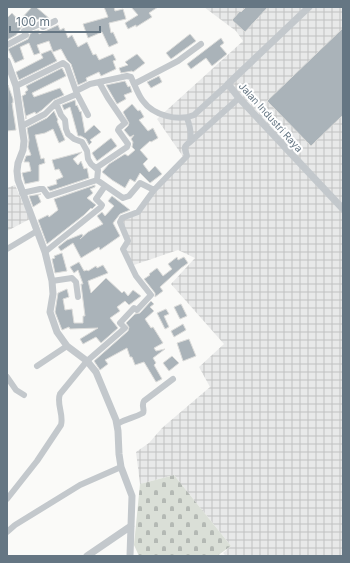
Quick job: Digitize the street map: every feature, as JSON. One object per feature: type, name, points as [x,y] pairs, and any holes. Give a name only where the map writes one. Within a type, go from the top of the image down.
[{"type":"street","name":"Jalan Industri Raya","points":[[309,7],[228,84],[239,98],[343,209]]},
{"type":"street","points":[[7,45],[26,36],[24,31],[40,24],[43,27],[55,21]]},
{"type":"street","points":[[134,84],[178,61],[201,44]]},
{"type":"street","points":[[7,61],[16,86],[24,141],[23,150],[18,163],[18,180],[45,252],[52,281],[53,294],[50,312],[57,332],[67,346],[87,361],[98,376],[117,424],[121,467],[132,496],[130,556]]},
{"type":"street","points":[[16,86],[64,63],[67,66],[76,93],[88,115]]},
{"type":"street","points":[[22,126],[45,114],[56,102],[76,93],[90,84],[99,82],[129,76],[132,78],[140,98],[150,108],[163,114],[180,118],[187,118],[194,114],[228,84]]},
{"type":"street","points":[[96,168],[128,144],[118,130],[125,123],[99,82]]},
{"type":"street","points":[[7,499],[37,461],[62,425],[59,397],[87,361],[124,328],[120,323],[134,308],[137,310],[151,295],[136,276],[123,248],[128,241],[120,222],[122,218],[138,212],[154,190],[187,156],[185,146],[239,98]]},
{"type":"street","points":[[56,102],[61,115],[66,120],[66,131],[70,136],[82,142],[87,151],[88,159],[96,168],[98,172],[97,180]]},
{"type":"street","points":[[187,118],[191,130],[190,142]]},
{"type":"street","points":[[22,193],[43,189],[48,196],[97,180]]},
{"type":"street","points":[[97,180],[123,198],[129,196],[140,183],[154,190]]},
{"type":"street","points":[[45,252],[101,207],[102,205],[96,199],[105,186]]},
{"type":"street","points":[[7,249],[37,230]]},
{"type":"street","points":[[52,281],[72,278],[76,282],[78,297]]},
{"type":"street","points":[[37,366],[67,346]]},
{"type":"street","points":[[7,377],[16,390],[24,395]]},
{"type":"street","points":[[117,424],[128,418],[143,413],[143,402],[173,379]]},
{"type":"street","points":[[7,532],[80,485],[121,467]]},
{"type":"street","points":[[87,556],[131,526]]},
{"type":"shaded area","points":[[204,7],[343,7],[343,556],[226,556],[223,553],[231,546],[174,475],[140,484],[136,452],[149,443],[162,428],[210,387],[199,367],[224,344],[171,284],[195,258],[178,250],[131,266],[122,249],[129,242],[120,220],[137,213],[184,158],[157,119],[243,41],[236,31]]},
{"type":"shaded area","points":[[15,185],[30,219],[7,231],[7,188]]},
{"type":"green space","points":[[174,475],[231,546],[217,556],[139,556],[134,545],[140,484]]},
{"type":"building","points":[[32,7],[36,7],[50,19],[45,21],[41,18],[22,27],[16,35],[7,40],[7,18],[12,13],[19,21]]},
{"type":"building","points":[[104,7],[114,7],[115,11],[123,9],[126,19],[109,23],[111,33],[113,32],[118,43],[109,47],[102,32],[88,38],[83,24],[108,17]]},
{"type":"building","points":[[131,7],[158,7],[149,13],[152,17],[136,27],[136,25],[128,29],[125,23],[138,15]]},
{"type":"building","points":[[246,7],[268,7],[245,32],[232,20]]},
{"type":"building","points":[[58,25],[60,30],[64,28],[68,38],[72,35],[78,47],[87,42],[93,55],[96,54],[99,60],[113,54],[116,60],[113,61],[116,69],[101,76],[99,72],[86,78],[87,81],[78,85],[71,64],[61,49],[53,52],[49,41],[37,45],[40,53],[34,55],[29,43],[20,47],[24,59],[15,63],[8,49],[28,39],[30,34],[34,31],[39,30],[39,34]]},
{"type":"building","points":[[343,28],[343,115],[311,146],[267,101]]},
{"type":"building","points":[[190,34],[196,41],[171,59],[166,53]]},
{"type":"building","points":[[221,38],[224,43],[220,46],[227,54],[212,66],[206,58],[191,69],[187,64]]},
{"type":"building","points":[[51,50],[57,61],[19,80],[16,72],[43,58],[41,54]]},
{"type":"building","points":[[137,54],[145,63],[133,72],[121,73],[119,68],[128,65],[125,62]]},
{"type":"building","points":[[62,68],[66,76],[32,93],[34,97],[60,88],[64,95],[53,100],[36,114],[35,112],[26,116],[26,119],[22,96],[26,94],[25,92],[28,90],[26,86]]},
{"type":"building","points":[[159,76],[162,82],[151,88],[147,82]]},
{"type":"building","points":[[125,81],[128,87],[130,86],[132,92],[124,95],[126,99],[117,104],[106,85]]},
{"type":"building","points":[[8,85],[13,99],[12,103],[16,130],[7,131]]},
{"type":"building","points":[[75,100],[76,106],[77,105],[80,112],[81,111],[85,133],[94,125],[101,132],[90,140],[92,142],[89,145],[86,139],[78,136],[70,107],[64,110],[62,105]]},
{"type":"building","points":[[132,104],[138,111],[140,110],[144,117],[139,120],[148,131],[153,128],[158,138],[151,142],[150,141],[140,150],[148,159],[143,164],[149,172],[155,166],[162,174],[150,183],[140,173],[135,182],[130,179],[125,188],[102,172],[109,164],[125,154],[128,156],[135,150],[132,147],[133,142],[131,139],[134,135],[130,137],[124,130],[129,123],[123,112]]},
{"type":"building","points":[[54,111],[65,140],[59,143],[53,129],[45,133],[35,135],[41,159],[44,158],[45,163],[39,165],[39,181],[25,184],[22,173],[31,171],[29,162],[24,162],[26,156],[31,155],[28,147],[29,140],[27,128],[47,118]]},
{"type":"building","points":[[111,138],[117,146],[97,161],[92,153]]},
{"type":"building","points":[[82,152],[73,159],[78,165],[81,161],[84,169],[87,168],[89,178],[50,191],[47,187],[57,184],[56,180],[63,177],[59,169],[55,170],[52,160]]},
{"type":"building","points":[[95,185],[95,187],[90,189],[93,193],[87,198],[96,205],[47,244],[38,220],[48,215],[49,217],[58,210],[54,199]]},
{"type":"building","points":[[41,194],[38,195],[41,202],[33,207],[29,196]]},
{"type":"building","points":[[112,196],[130,210],[120,214],[113,223],[120,236],[100,250],[99,247],[81,258],[73,243],[61,251],[58,247],[67,240],[82,234],[83,236],[80,239],[88,232],[103,224],[97,216],[102,212],[105,216],[114,206],[108,201]]},
{"type":"building","points":[[62,253],[67,271],[55,273],[52,259],[55,258],[54,256]]},
{"type":"building","points":[[177,257],[178,260],[184,257],[188,263],[160,287],[163,291],[155,297],[155,293],[144,279],[157,268],[163,276],[172,269],[168,264]]},
{"type":"building","points":[[79,262],[84,271],[88,271],[96,266],[97,268],[103,265],[108,273],[88,281],[91,293],[106,278],[122,293],[124,291],[128,296],[133,290],[141,296],[129,305],[125,301],[117,307],[120,311],[110,318],[118,328],[101,343],[96,337],[83,344],[80,339],[98,328],[70,329],[69,327],[62,330],[55,312],[58,293],[67,289],[69,297],[63,299],[65,310],[72,309],[74,323],[83,323],[83,316],[85,316],[81,284],[83,284],[78,270],[74,273],[70,267]]},
{"type":"building","points":[[151,301],[154,304],[150,307],[154,311],[145,319],[151,328],[153,327],[163,343],[154,348],[156,351],[165,349],[153,358],[156,363],[154,365],[162,379],[156,382],[144,362],[135,365],[127,348],[105,360],[108,364],[100,370],[94,361],[128,331],[129,327],[126,323],[135,314],[140,313]]},
{"type":"building","points":[[181,304],[187,316],[180,319],[174,307]]},
{"type":"building","points":[[166,309],[169,314],[164,316],[169,327],[165,329],[157,313]]},
{"type":"building","points":[[183,324],[186,330],[174,337],[171,331]]},
{"type":"building","points":[[189,339],[196,356],[183,361],[177,343]]},
{"type":"building","points":[[172,356],[179,363],[169,371],[163,363]]}]
